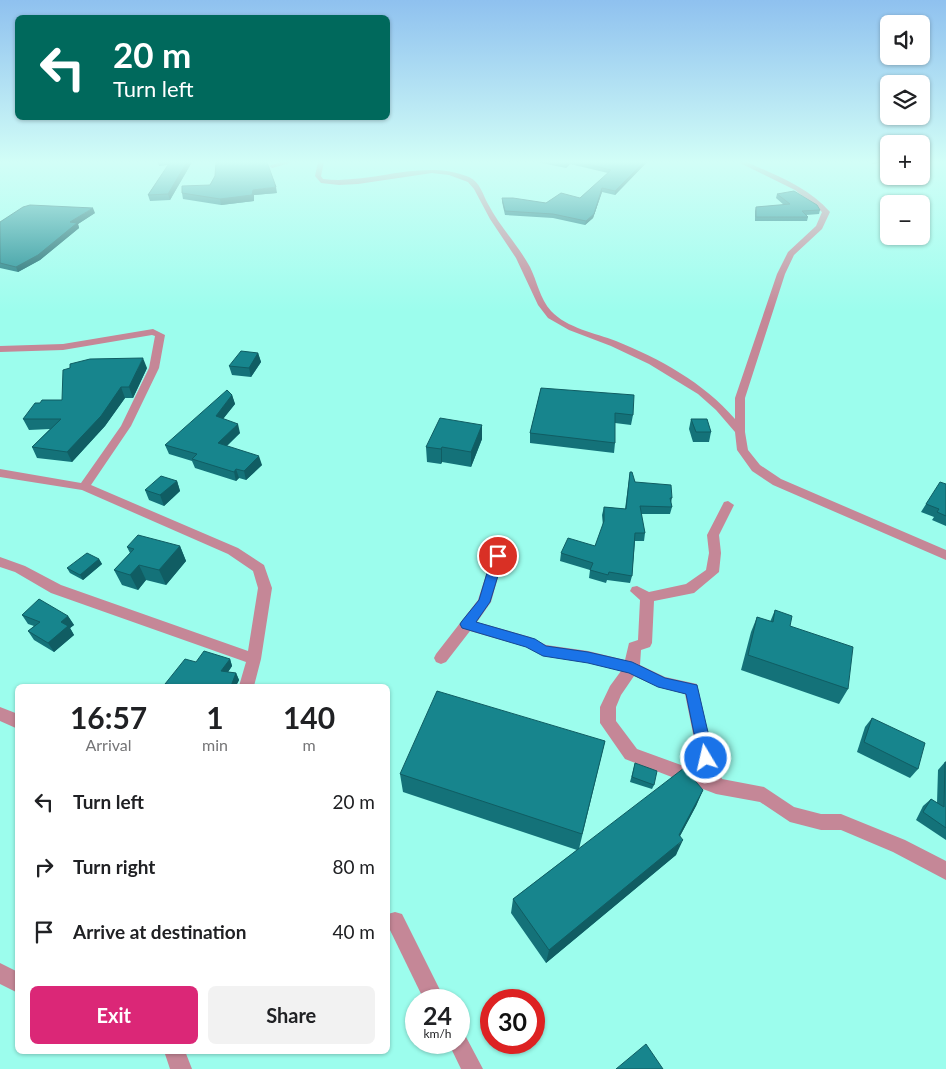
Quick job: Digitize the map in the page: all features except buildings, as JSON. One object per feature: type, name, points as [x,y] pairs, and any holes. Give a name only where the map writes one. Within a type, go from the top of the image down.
[{"type":"street","points":[[489,212],[525,265],[544,307],[552,317],[615,344],[695,388],[712,401],[740,432]]},
{"type":"street","points":[[826,212],[819,227],[791,254],[781,274],[740,398],[740,432],[743,450],[756,468],[777,482],[946,555]]},
{"type":"street","points":[[0,349],[63,347],[153,332],[160,335],[154,368],[126,426],[84,487]]},
{"type":"street","points":[[0,473],[84,487],[233,551],[259,568],[265,588],[254,660],[248,684]]},
{"type":"street","points":[[728,505],[713,535],[715,553],[712,572],[689,589],[642,594],[644,644],[634,647],[632,668],[615,691],[608,707],[608,723],[630,754],[716,786],[743,790],[764,796],[790,814],[821,822],[841,822],[898,846],[946,871]]},
{"type":"street","points":[[441,658],[484,602],[498,556]]},
{"type":"street","points":[[0,562],[56,589],[254,660]]},
{"type":"street","points":[[466,624],[530,642],[543,650],[632,668],[662,683],[692,689],[706,758],[716,786]]},
{"type":"street","points":[[0,714],[15,721]]},
{"type":"street","points":[[395,920],[430,989]]},
{"type":"street","points":[[0,973],[15,981]]},
{"type":"street","points":[[175,1054],[181,1069]]},
{"type":"street","points":[[464,1054],[472,1069]]},
{"type":"route","points":[[498,556],[484,602],[466,624],[530,642],[543,650],[632,668],[662,683],[692,689],[706,758]]}]
